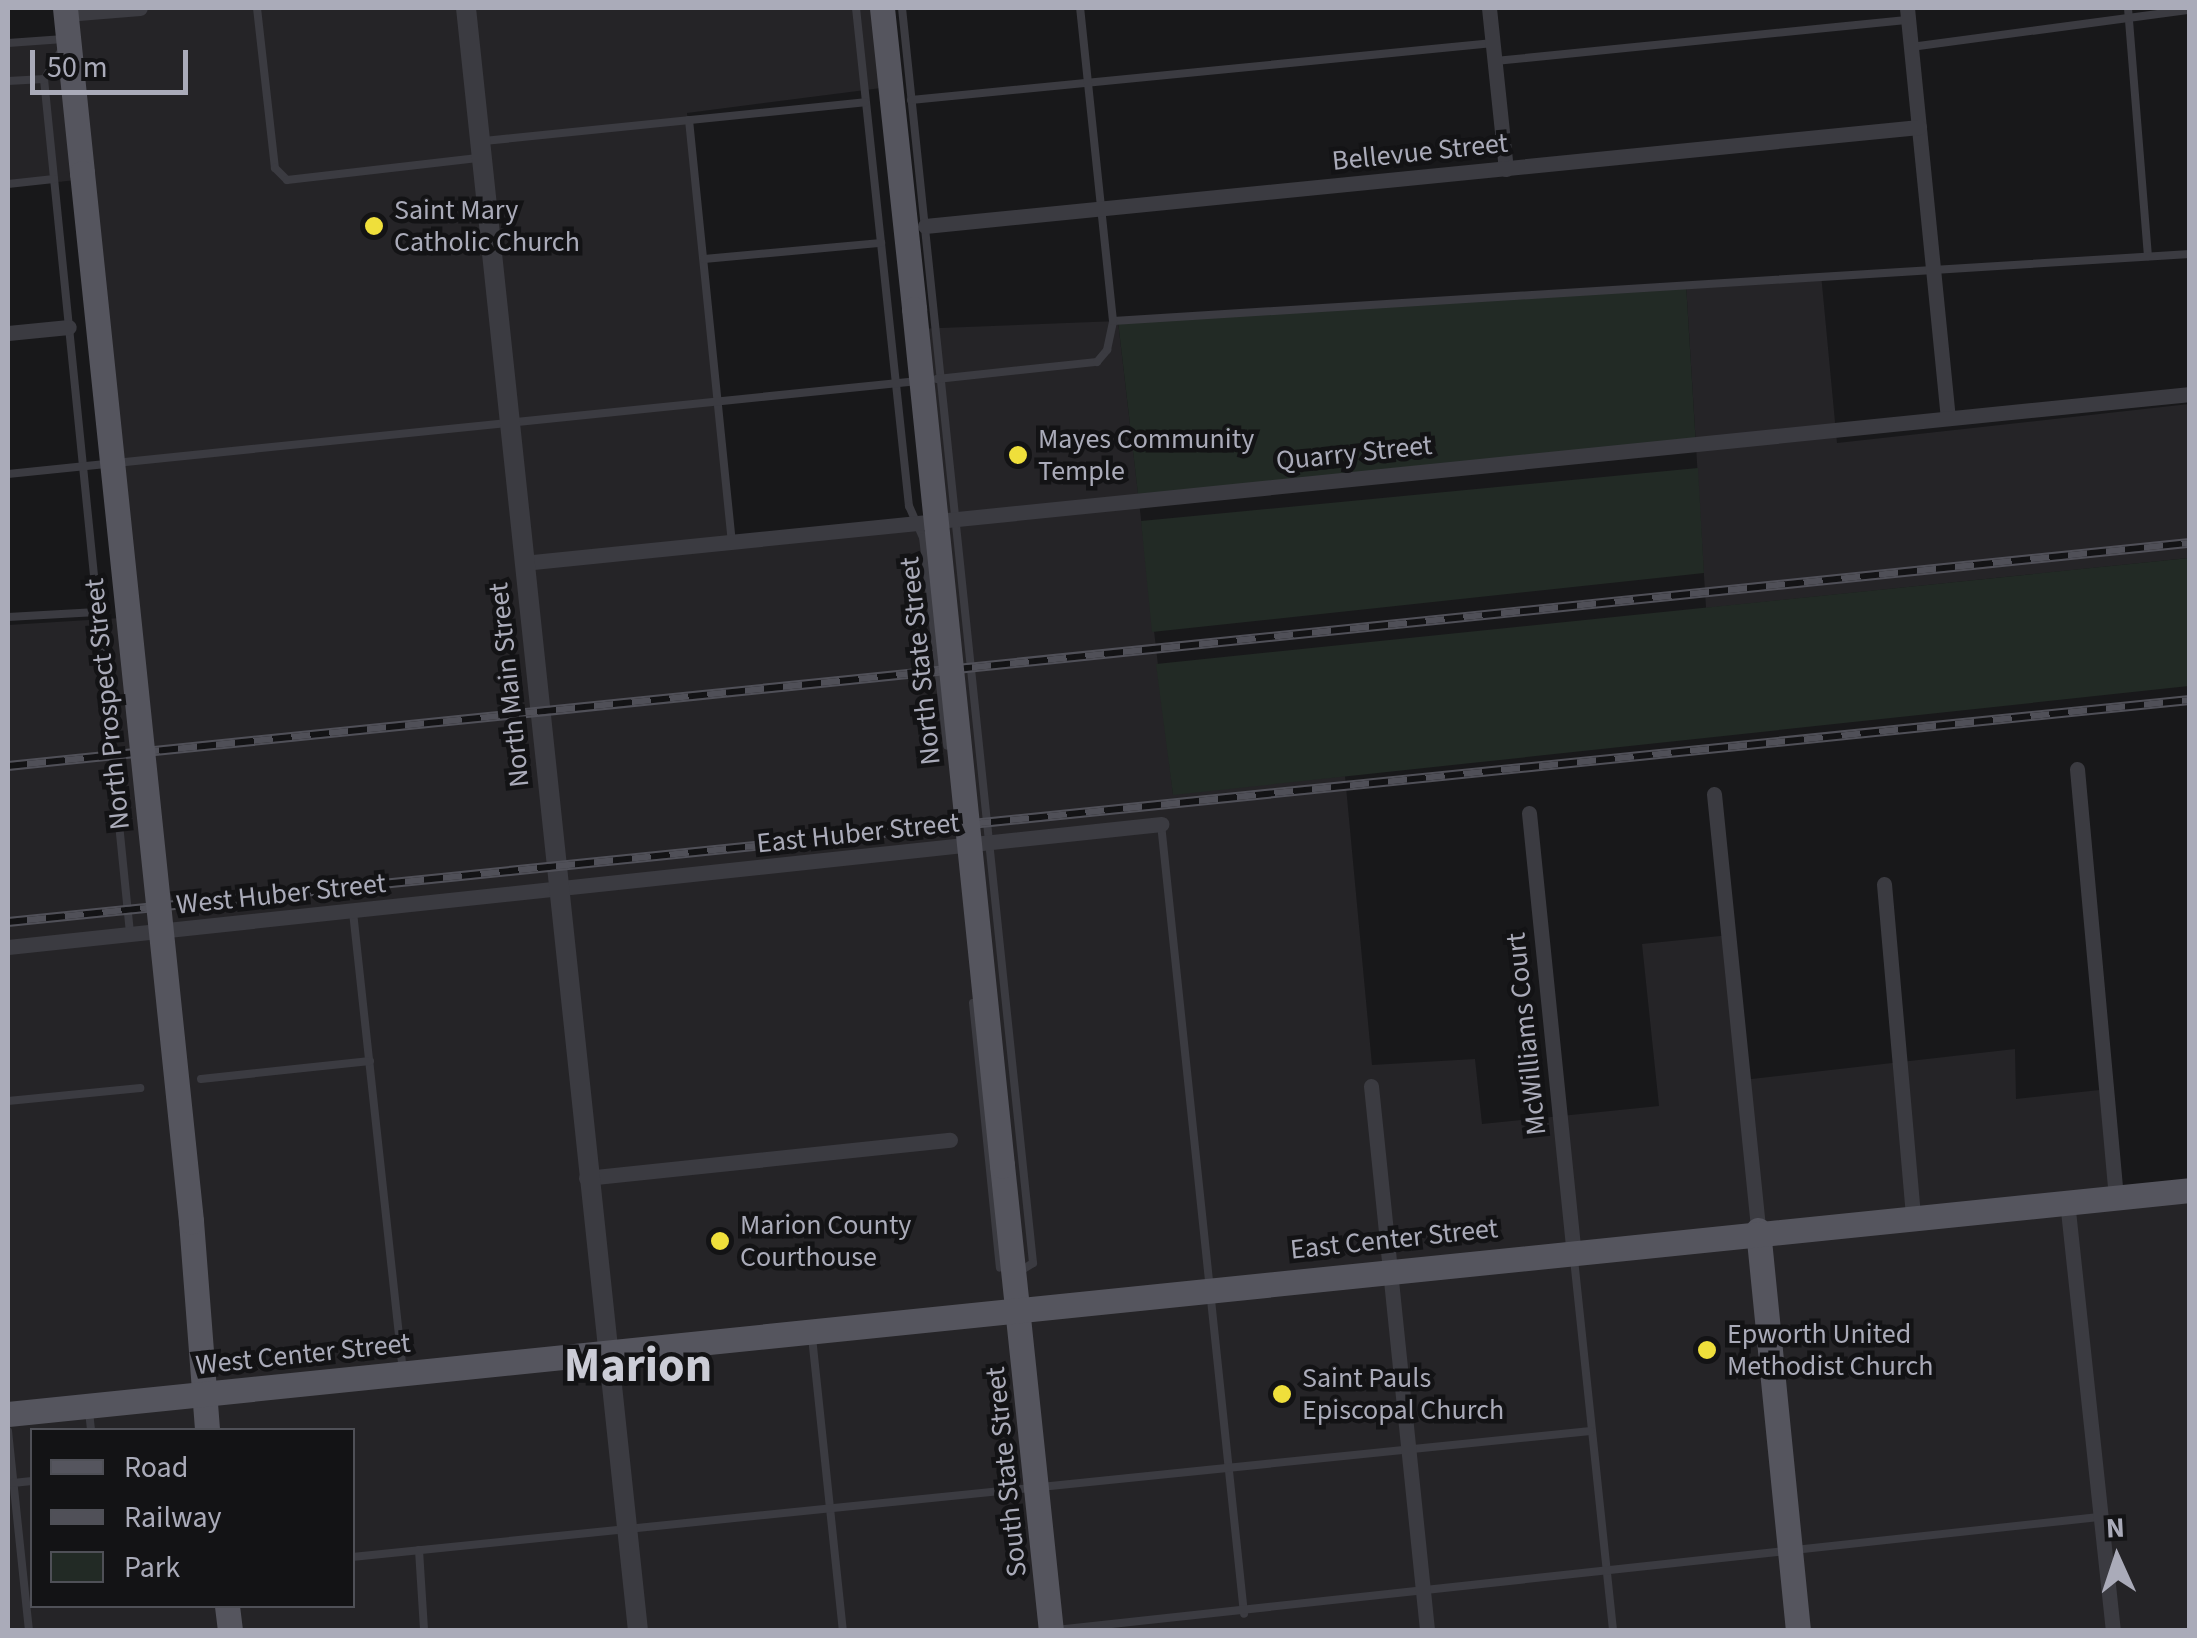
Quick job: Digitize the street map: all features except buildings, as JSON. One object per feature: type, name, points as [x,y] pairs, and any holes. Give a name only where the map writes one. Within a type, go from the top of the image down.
[{"type":"main road","name":"North State Street","points":[[882,8],[1018,1308]]},
{"type":"main road","name":"North Prospect Street","points":[[66,20],[191,1221],[207,1428]]},
{"type":"main road","name":"East Center Street","points":[[605,1356],[1758,1230],[2190,1190]]},
{"type":"main road","points":[[1758,1230],[1798,1630]]},
{"type":"main road","name":"South State Street","points":[[1018,1308],[1053,1630]]},
{"type":"main road","name":"West Center Street","points":[[8,1414],[90,1419],[202,1396],[605,1356]]},
{"type":"street","points":[[66,20],[140,8]]},
{"type":"street","name":"North Main Street","points":[[466,8],[560,891],[586,1178],[638,1630]]},
{"type":"street","points":[[1489,8],[1506,169]]},
{"type":"street","points":[[1908,14],[1948,418]]},
{"type":"street","name":"Bellevue Street","points":[[925,226],[1919,128]]},
{"type":"street","points":[[8,333],[69,327]]},
{"type":"street","name":"Quarry Street","points":[[523,562],[2190,394]]},
{"type":"street","points":[[2077,768],[2116,1196]]},
{"type":"street","points":[[1714,794],[1758,1230]]},
{"type":"street","name":"McWilliams Court","points":[[1530,814],[1573,1250]]},
{"type":"street","name":"East Huber Street","points":[[560,891],[1162,824]]},
{"type":"street","points":[[1884,884],[1913,1216]]},
{"type":"street","name":"West Huber Street","points":[[8,947],[560,891]]},
{"type":"street","points":[[1371,1086],[1427,1630]]},
{"type":"street","points":[[586,1178],[950,1140]]},
{"type":"street","points":[[2068,1201],[2114,1630]]},
{"type":"lane","points":[[257,8],[274,168],[287,180],[689,120],[865,102]]},
{"type":"lane","points":[[856,8],[898,383],[958,847],[1000,1268],[1015,1274],[1032,1263],[902,8]]},
{"type":"lane","points":[[8,474],[84,471],[1097,362],[1113,321],[1080,8]]},
{"type":"lane","points":[[1911,46],[2128,12],[2190,10]]},
{"type":"lane","points":[[2128,12],[2148,256]]},
{"type":"lane","points":[[1494,61],[1908,14]]},
{"type":"lane","points":[[8,43],[66,20]]},
{"type":"lane","points":[[66,20],[44,78],[130,934]]},
{"type":"lane","points":[[912,100],[1493,43]]},
{"type":"lane","points":[[8,81],[44,78]]},
{"type":"lane","points":[[689,120],[732,542]]},
{"type":"lane","points":[[8,184],[54,179]]},
{"type":"lane","points":[[704,258],[881,243]]},
{"type":"lane","points":[[1113,321],[2190,254]]},
{"type":"lane","points":[[8,617],[97,612]]},
{"type":"lane","points":[[1162,824],[1244,1614]]},
{"type":"lane","points":[[353,912],[404,1373]]},
{"type":"lane","points":[[201,1079],[370,1061]]},
{"type":"lane","points":[[8,1101],[140,1088]]},
{"type":"lane","points":[[1573,1250],[1613,1630]]},
{"type":"lane","points":[[812,1333],[842,1630]]},
{"type":"lane","points":[[8,1431],[29,1630]]},
{"type":"lane","points":[[355,1557],[626,1526],[1592,1431]]},
{"type":"lane","points":[[13,1483],[30,1481]]},
{"type":"lane","points":[[1053,1630],[1244,1614],[2099,1517]]},
{"type":"lane","points":[[20,1550],[30,1548]]},
{"type":"lane","points":[[419,1550],[424,1630]]},
{"type":"shaded area","points":[[65,8],[882,8],[889,87],[687,113],[730,548],[936,525],[915,329],[1118,321],[1173,794],[1345,776],[1372,1065],[1475,1059],[1482,1124],[1659,1106],[1642,944],[1730,935],[1743,1080],[2015,1049],[2016,1099],[2109,1089],[2120,1205],[2189,1198],[2189,1630],[8,1630],[8,625],[121,618],[77,180],[8,187],[8,44],[68,38]]},
{"type":"shaded area","points":[[1821,274],[1837,443],[2189,404],[2189,558],[1706,608],[1686,284]]},
{"type":"green space","points":[[1686,284],[1696,446],[1138,494],[1118,321]]},
{"type":"green space","points":[[1698,468],[1704,573],[1152,632],[1141,521]]},
{"type":"green space","points":[[2189,558],[2189,686],[1173,795],[1156,664]]},
{"type":"railway","points":[[8,766],[2190,543]]},
{"type":"railway","points":[[8,922],[2190,700]]},
{"type":"place","name":"Saint Mary Catholic Church","points":[[374,226]]},
{"type":"place","name":"Mayes Community Temple","points":[[1018,455]]},
{"type":"place","name":"Marion County Courthouse","points":[[720,1241]]},
{"type":"place","name":"Epworth United Methodist Church","points":[[1707,1350]]},
{"type":"place","name":"Saint Pauls Episcopal Church","points":[[1282,1394]]},
{"type":"district","name":"Marion","points":[[638,1367]]}]
